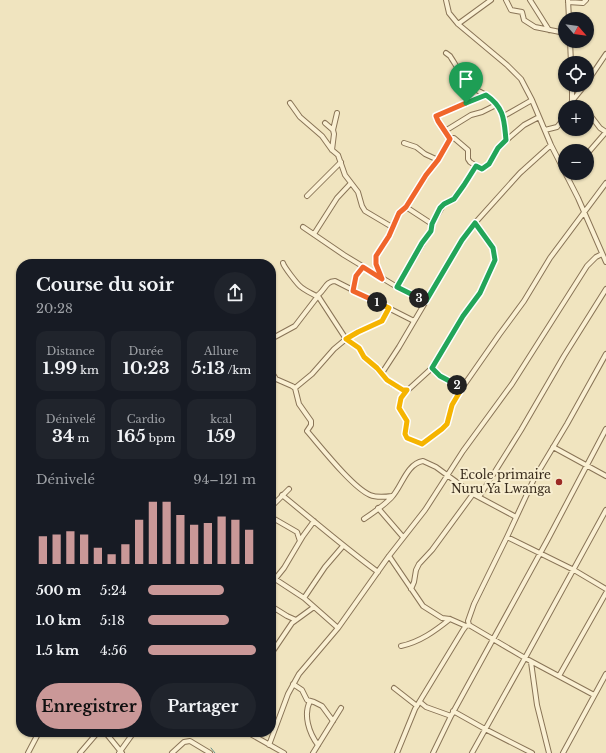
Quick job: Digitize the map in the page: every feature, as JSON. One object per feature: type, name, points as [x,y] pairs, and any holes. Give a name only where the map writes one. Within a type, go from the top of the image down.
[{"type":"street","points":[[446,0],[449,12],[458,24],[521,78],[558,159]]},
{"type":"street","points":[[458,24],[491,0]]},
{"type":"street","points":[[506,0],[511,10],[522,12],[525,21],[535,27],[558,32]]},
{"type":"street","points":[[530,0],[540,13],[547,28],[550,30]]},
{"type":"street","points":[[569,12],[568,1],[583,3],[586,0]]},
{"type":"street","points":[[446,53],[450,56],[471,86],[478,92],[486,95],[504,116],[506,140]]},
{"type":"street","points":[[594,72],[606,54]]},
{"type":"street","points":[[573,100],[579,92]]},
{"type":"street","points":[[450,139],[436,118],[437,115],[486,95]]},
{"type":"street","points":[[504,116],[532,100]]},
{"type":"street","points":[[290,103],[300,116],[322,136],[332,150],[338,155],[345,175],[358,192],[365,211],[392,227]]},
{"type":"street","points":[[445,132],[471,115],[482,112],[496,105]]},
{"type":"street","points":[[332,150],[333,130],[337,114]]},
{"type":"street","points":[[450,139],[454,138],[468,150],[468,159],[482,169],[489,164],[498,148],[506,140],[524,125],[539,117]]},
{"type":"street","points":[[594,120],[600,128],[606,132],[594,146]]},
{"type":"street","points":[[325,123],[333,130]]},
{"type":"street","points":[[545,130],[558,126]]},
{"type":"street","points":[[382,279],[376,256],[389,236],[399,213],[406,207],[426,175],[438,160],[450,139]]},
{"type":"street","points":[[404,143],[416,147],[425,154],[438,160]]},
{"type":"street","points":[[382,373],[390,363],[462,240],[475,223],[520,173],[551,145]]},
{"type":"street","points":[[307,196],[341,162]]},
{"type":"street","points":[[397,287],[422,243],[431,231],[432,224],[444,204],[454,199],[476,166]]},
{"type":"street","points":[[568,180],[606,262]]},
{"type":"street","points":[[314,234],[337,198],[351,183]]},
{"type":"street","points":[[475,223],[493,248],[495,260],[480,293],[463,316],[432,368],[407,390],[401,398],[399,408],[407,421],[406,437],[409,440],[421,444],[444,427],[448,421],[452,405],[462,388],[524,301],[550,258],[606,183]]},
{"type":"street","points":[[406,207],[432,224]]},
{"type":"street","points":[[303,227],[338,252],[382,279],[426,301]]},
{"type":"street","points":[[276,726],[288,694],[299,674],[338,628],[424,510],[463,451],[512,384],[582,273],[591,261],[602,254]]},
{"type":"street","points":[[283,263],[284,268],[299,286],[318,296],[346,339],[359,348],[364,357],[382,373],[387,380],[403,390],[407,390]]},
{"type":"street","points":[[353,291],[356,276],[363,267]]},
{"type":"street","points":[[276,336],[295,326],[327,284],[332,281],[335,281],[414,321]]},
{"type":"street","points":[[479,497],[525,424],[568,350],[606,289]]},
{"type":"street","points":[[295,388],[312,374],[334,349],[346,339],[382,321],[389,308]]},
{"type":"street","points":[[397,753],[418,704],[467,625],[470,611],[534,479],[606,354]]},
{"type":"street","points":[[432,368],[440,376],[462,388]]},
{"type":"street","points":[[276,379],[295,388],[299,404],[311,421],[307,431],[348,477],[359,488],[371,496],[383,498],[392,496]]},
{"type":"street","points":[[433,753],[450,716],[493,640],[606,429]]},
{"type":"street","points":[[553,447],[606,476]]},
{"type":"street","points":[[364,519],[392,496],[407,472],[420,461],[426,461],[448,474],[473,494],[516,517]]},
{"type":"street","points":[[276,502],[289,489]]},
{"type":"street","points":[[411,589],[418,564],[432,550],[473,494]]},
{"type":"street","points":[[282,495],[343,546],[378,572]]},
{"type":"street","points":[[378,508],[403,537]]},
{"type":"street","points":[[472,753],[606,510]]},
{"type":"street","points":[[276,520],[297,532],[300,541]]},
{"type":"street","points":[[276,577],[284,568],[314,521]]},
{"type":"street","points":[[507,537],[574,570],[606,589]]},
{"type":"street","points":[[304,598],[325,567],[343,546]]},
{"type":"street","points":[[389,556],[423,606],[442,618],[467,625],[594,695]]},
{"type":"street","points":[[276,580],[304,598],[338,628]]},
{"type":"street","points":[[559,676],[606,593]]},
{"type":"street","points":[[276,646],[289,626],[314,607]]},
{"type":"street","points":[[276,609],[296,620]]},
{"type":"street","points":[[401,646],[408,645],[429,635],[450,619]]},
{"type":"street","points":[[532,662],[537,705],[549,753]]},
{"type":"street","points":[[563,753],[606,674]]},
{"type":"street","points":[[293,684],[302,690],[305,698],[322,706],[333,721]]},
{"type":"street","points":[[394,688],[418,704],[450,716]]},
{"type":"street","points":[[310,701],[306,710],[307,717],[312,735],[318,745]]},
{"type":"street","points":[[313,753],[341,708]]},
{"type":"street","points":[[453,711],[532,753]]},
{"type":"street","points":[[28,753],[36,737]]},
{"type":"street","points":[[80,753],[94,737]]},
{"type":"street","points":[[109,737],[121,752],[131,737]]},
{"type":"street","points":[[255,737],[284,753]]},
{"type":"street","points":[[269,745],[272,737]]},
{"type":"street","points":[[172,753],[184,742],[190,741],[210,753]]},
{"type":"waterway","points":[[211,748],[215,753]]},
{"type":"place","name":"Ecole primaire Nuru Ya Lwanga","points":[[559,482]]},
{"type":"route","points":[[486,95],[490,98],[504,116],[506,140],[493,154],[489,164],[482,169],[476,166],[454,199],[444,204],[440,208],[437,217],[432,224],[431,231],[422,243],[397,287],[426,301],[462,240],[475,223],[493,248],[495,260],[480,293],[463,316],[432,368],[440,376],[462,388],[452,405],[447,424],[439,432],[421,444],[409,440],[405,434],[408,422],[400,412],[399,408],[401,398],[407,390],[403,390],[393,385],[387,380],[377,368],[364,357],[359,348],[346,339],[358,332],[376,325],[382,321],[386,314],[389,308],[353,291],[356,276],[363,267],[382,279],[376,264],[376,256],[389,236],[399,213],[406,207],[426,175],[438,160],[450,139],[436,116],[446,110],[466,103],[486,95]]}]
